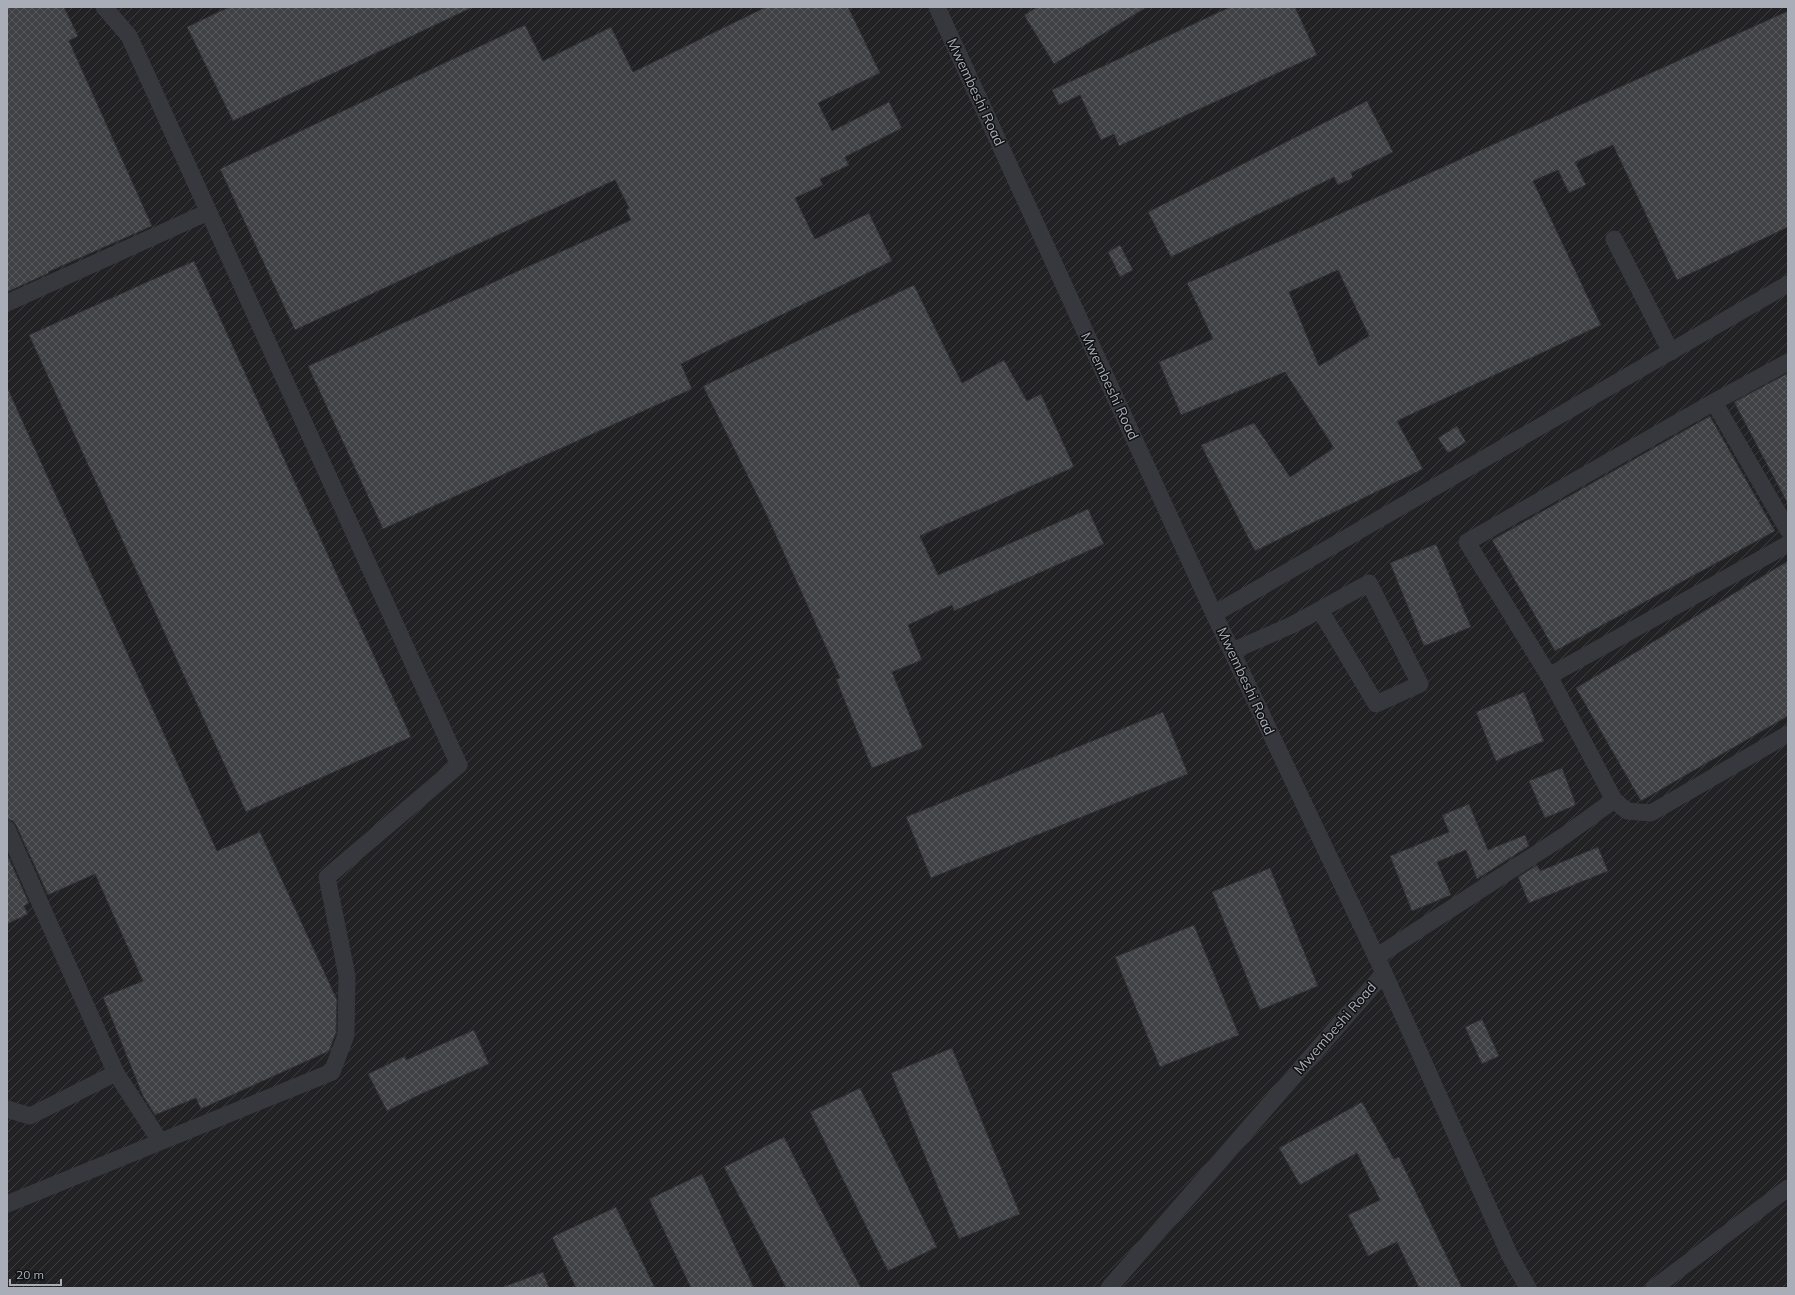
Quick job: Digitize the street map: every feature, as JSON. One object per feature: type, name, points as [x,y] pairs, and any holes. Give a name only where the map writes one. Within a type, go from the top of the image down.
[{"type":"street","points":[[7,1204],[332,1072],[346,1036],[347,976],[327,878],[459,765],[129,36],[104,7]]},
{"type":"street","name":"Mwembeshi Road","points":[[937,7],[1214,614],[1384,973],[1109,1288]]},
{"type":"street","points":[[7,303],[208,212]]},
{"type":"street","points":[[1614,240],[1671,352]]},
{"type":"street","points":[[1214,614],[1788,284]]},
{"type":"street","points":[[1788,362],[1714,402],[1467,542],[1549,676],[1614,800],[1627,811],[1651,813],[1788,734]]},
{"type":"street","points":[[1714,402],[1788,530]]},
{"type":"street","points":[[1549,676],[1788,544]]},
{"type":"street","points":[[1232,651],[1292,625],[1369,583],[1420,684],[1376,704],[1320,610]]},
{"type":"street","points":[[1376,957],[1564,836],[1614,800]]},
{"type":"street","points":[[7,829],[116,1073],[160,1142]]},
{"type":"street","points":[[1384,973],[1510,1256],[1528,1288]]},
{"type":"street","points":[[7,1109],[30,1116],[116,1073]]},
{"type":"street","points":[[1654,1288],[1788,1188]]},
{"type":"shaded area","points":[[7,7],[1788,7],[1788,1288],[7,1288]]},
{"type":"building","points":[[7,7],[64,7],[78,36],[69,41],[152,226],[48,272],[49,273],[7,292]]},
{"type":"building","points":[[229,7],[473,7],[233,121],[187,27]]},
{"type":"building","points":[[766,7],[848,7],[880,73],[818,103],[832,131],[889,102],[902,128],[845,157],[849,165],[820,179],[823,185],[795,198],[815,239],[869,213],[892,261],[681,364],[692,389],[383,529],[308,366],[631,220],[626,210],[629,208],[615,180],[295,330],[220,169],[525,25],[543,61],[611,27],[633,72]]},
{"type":"building","points":[[1037,7],[1147,7],[1054,64],[1024,15]]},
{"type":"building","points":[[1230,7],[1295,7],[1317,55],[1119,146],[1114,134],[1101,140],[1080,95],[1059,105],[1052,90]]},
{"type":"building","points":[[1788,11],[1788,227],[1677,280],[1613,145],[1575,162],[1586,185],[1569,193],[1558,170],[1533,181],[1601,325],[1397,421],[1423,469],[1255,551],[1201,445],[1254,423],[1290,477],[1334,448],[1285,372],[1181,415],[1159,362],[1213,339],[1187,283]],"holes":[[[1338,270],[1369,336],[1319,366],[1289,292]]]},
{"type":"building","points":[[1367,101],[1393,152],[1351,173],[1353,178],[1338,185],[1334,177],[1171,257],[1148,212]]},
{"type":"building","points":[[1120,245],[1133,270],[1120,277],[1108,252]]},
{"type":"building","points":[[194,261],[411,737],[246,812],[29,335]]},
{"type":"building","points":[[914,285],[962,383],[1004,360],[1027,401],[1041,394],[1074,467],[920,536],[938,575],[1088,509],[1104,544],[954,611],[952,605],[908,625],[922,660],[892,672],[923,748],[872,768],[836,679],[840,678],[765,511],[703,386]]},
{"type":"building","points":[[1788,373],[1788,504],[1734,402]]},
{"type":"building","points":[[7,387],[217,851],[260,832],[337,1000],[336,1033],[329,1051],[201,1109],[196,1098],[155,1115],[143,1096],[103,997],[143,981],[95,874],[48,895],[16,825],[13,821],[7,819]]},
{"type":"building","points":[[1710,416],[1775,531],[1555,651],[1492,540]]},
{"type":"building","points":[[1457,426],[1466,442],[1448,453],[1438,438]]},
{"type":"building","points":[[1436,544],[1471,627],[1424,646],[1390,563]]},
{"type":"building","points":[[1788,561],[1788,716],[1641,801],[1576,688]]},
{"type":"building","points":[[1524,692],[1544,741],[1496,761],[1476,712]]},
{"type":"building","points":[[1163,712],[1188,774],[931,878],[906,817]]},
{"type":"building","points":[[1562,768],[1576,805],[1545,818],[1529,781]]},
{"type":"building","points":[[1469,804],[1488,850],[1525,835],[1529,846],[1477,879],[1466,850],[1437,862],[1451,895],[1412,911],[1390,856],[1449,832],[1442,815]]},
{"type":"building","points":[[1598,847],[1608,871],[1529,903],[1518,877],[1537,865],[1540,871]]},
{"type":"building","points":[[7,854],[29,903],[24,906],[28,914],[7,924]]},
{"type":"building","points":[[1270,868],[1318,986],[1260,1010],[1212,892]]},
{"type":"building","points":[[1194,925],[1239,1035],[1160,1067],[1115,957]]},
{"type":"building","points":[[1482,1019],[1499,1056],[1482,1064],[1465,1027]]},
{"type":"building","points":[[474,1030],[489,1064],[421,1094],[387,1111],[368,1074],[405,1056],[406,1060]]},
{"type":"building","points":[[952,1048],[1020,1214],[959,1239],[891,1073]]},
{"type":"building","points":[[860,1088],[937,1247],[888,1271],[810,1112]]},
{"type":"building","points":[[1362,1102],[1394,1159],[1399,1157],[1462,1288],[1419,1288],[1397,1242],[1368,1256],[1348,1215],[1380,1200],[1357,1153],[1300,1185],[1279,1148]]},
{"type":"building","points":[[784,1137],[861,1288],[786,1288],[724,1167]]},
{"type":"building","points":[[702,1174],[754,1288],[691,1288],[649,1199]]},
{"type":"building","points":[[616,1207],[655,1288],[576,1288],[552,1237]]},
{"type":"building","points":[[543,1272],[549,1288],[503,1288],[503,1287]]}]
